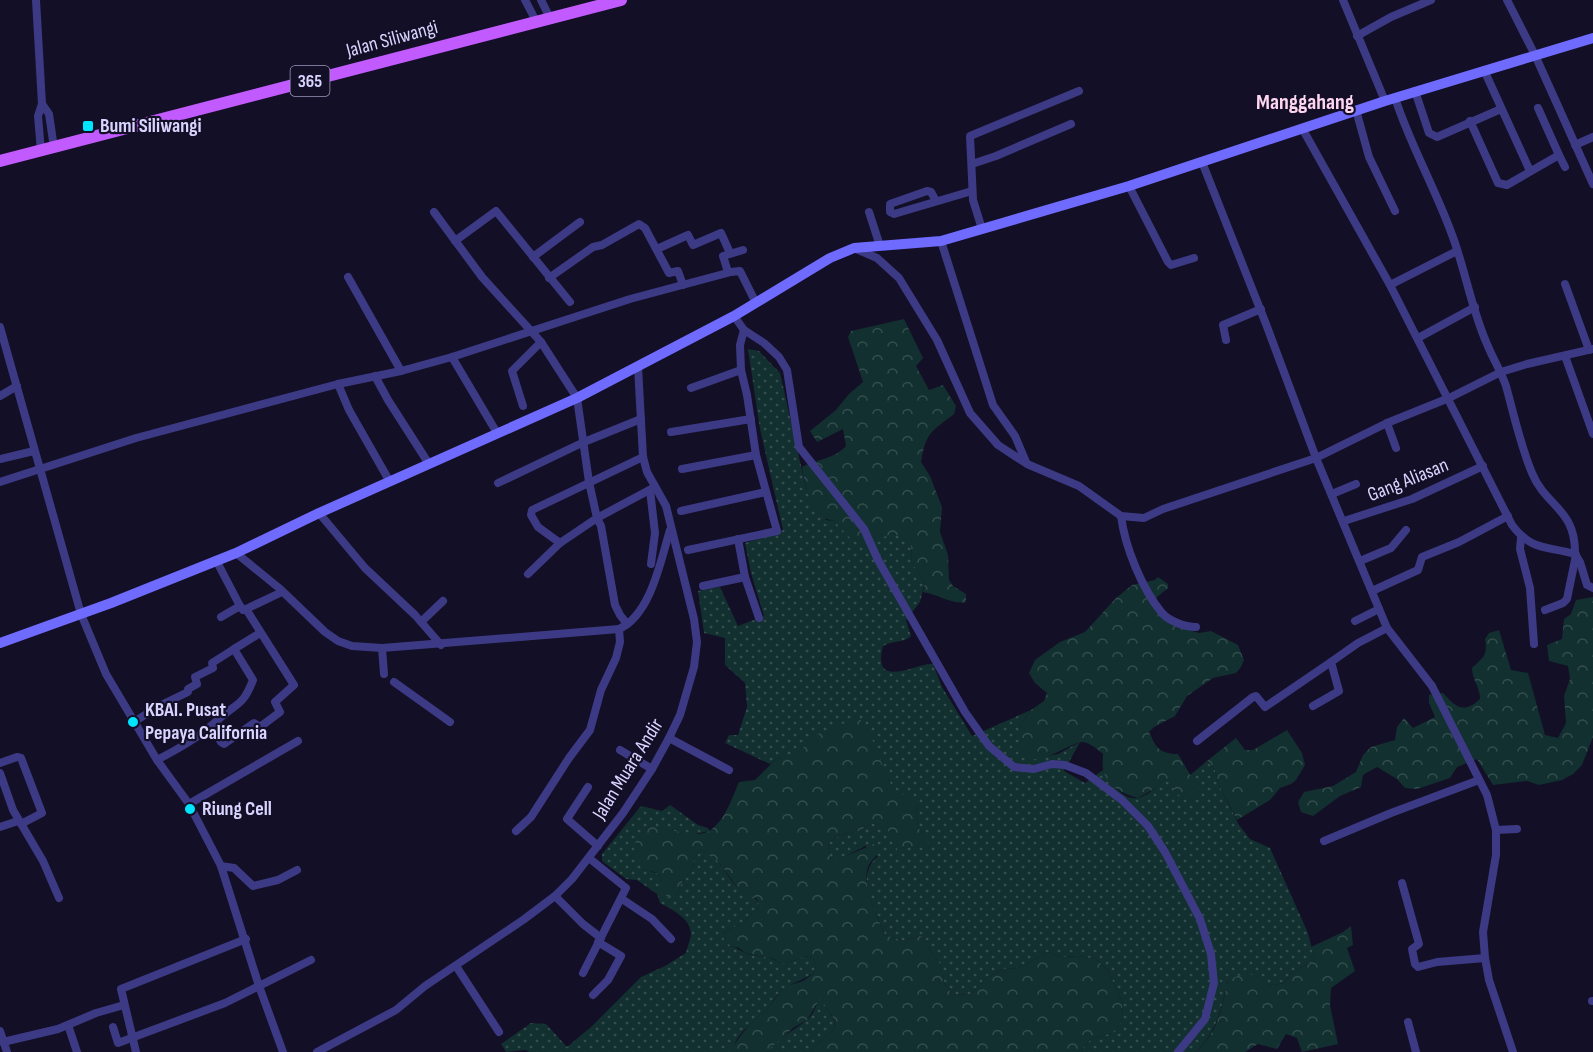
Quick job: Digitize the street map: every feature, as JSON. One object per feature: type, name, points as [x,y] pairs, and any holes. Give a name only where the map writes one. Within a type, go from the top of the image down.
[{"type":"main road","name":"Jalan Siliwangi","points":[[0,161],[621,0]]},
{"type":"main road","points":[[0,643],[81,614],[236,552],[577,398],[734,316],[830,258],[854,248],[941,242],[1129,186],[1415,91],[1593,38]]},
{"type":"street","points":[[36,0],[42,104],[38,116],[47,150]]},
{"type":"street","points":[[525,0],[536,21]]},
{"type":"street","points":[[541,0],[550,18]]},
{"type":"street","points":[[1343,0],[1358,36],[1407,133],[1451,232],[1486,344],[1501,372],[1521,444],[1536,482],[1567,516],[1574,534],[1575,554],[1567,598],[1563,603],[1545,610]]},
{"type":"street","points":[[1358,36],[1392,17],[1431,0]]},
{"type":"street","points":[[1507,0],[1593,184]]},
{"type":"street","points":[[1484,70],[1530,171]]},
{"type":"street","points":[[982,229],[972,200],[970,136],[1078,91]]},
{"type":"street","points":[[1415,91],[1429,133],[1433,136],[1501,109]]},
{"type":"street","points":[[42,104],[49,114],[47,150]]},
{"type":"street","points":[[1538,108],[1565,167]]},
{"type":"street","points":[[1356,110],[1369,157],[1395,211]]},
{"type":"street","points":[[1470,121],[1498,183],[1507,185],[1559,155]]},
{"type":"street","points":[[972,164],[1071,124]]},
{"type":"street","points":[[1302,128],[1390,285],[1521,538],[1531,544],[1575,554]]},
{"type":"street","points":[[1575,145],[1593,137]]},
{"type":"street","points":[[1202,162],[1261,309],[1315,455],[1387,628],[1432,686],[1491,808],[1496,830],[1495,868],[1483,932],[1485,958],[1489,980],[1513,1052]]},
{"type":"street","points":[[1129,186],[1168,262],[1171,265],[1194,258]]},
{"type":"street","points":[[936,201],[932,192],[927,191],[890,204],[890,212],[894,214],[972,191]]},
{"type":"street","points":[[456,241],[496,211],[570,302]]},
{"type":"street","points":[[434,212],[482,277],[541,342],[577,398],[589,482],[601,526],[615,605],[627,624]]},
{"type":"street","points":[[869,212],[880,246]]},
{"type":"street","points":[[533,257],[580,222]]},
{"type":"street","points":[[549,278],[593,247],[602,245],[639,224],[645,228],[669,273],[678,271],[683,285]]},
{"type":"street","points":[[657,249],[688,235],[693,245],[721,233],[730,253]]},
{"type":"street","points":[[941,242],[993,405],[1015,436],[1027,464]]},
{"type":"street","points":[[854,248],[877,258],[899,278],[937,340],[970,413],[998,445],[1027,464],[1078,486],[1121,516],[1144,518],[1163,509],[1315,455],[1501,372],[1591,350],[1565,284]]},
{"type":"street","points":[[728,272],[723,256],[743,250]]},
{"type":"street","points":[[1390,285],[1457,251]]},
{"type":"street","points":[[0,482],[136,438],[338,384],[401,371],[452,357],[630,299],[728,272],[740,271],[756,303]]},
{"type":"street","points":[[348,278],[401,371]]},
{"type":"street","points":[[1418,338],[1475,308]]},
{"type":"street","points":[[1226,340],[1223,325],[1261,309]]},
{"type":"street","points":[[734,316],[744,330],[764,343],[779,357],[786,370],[799,447],[864,529],[878,560],[965,712],[989,746],[1014,767],[1034,769],[1052,764],[1065,765],[1086,773],[1122,800],[1148,826],[1166,852],[1200,919],[1211,954],[1214,983],[1205,1019],[1178,1052]]},
{"type":"street","points":[[0,327],[81,614],[106,674],[157,760],[189,804],[221,866],[259,986],[283,1052]]},
{"type":"street","points":[[688,550],[777,531],[756,455],[741,370],[740,345],[744,330]]},
{"type":"street","points":[[523,406],[512,371],[541,342]]},
{"type":"street","points":[[1565,356],[1593,434]]},
{"type":"street","points":[[452,357],[497,433]]},
{"type":"street","name":"Jalan Muara Andir","points":[[317,1052],[396,1010],[425,986],[555,896],[589,858],[652,769],[680,715],[694,667],[696,642],[694,619],[666,506],[653,488],[643,457],[638,367]]},
{"type":"street","points":[[691,388],[741,370]]},
{"type":"street","points":[[375,376],[429,464]]},
{"type":"street","points":[[338,384],[349,410],[390,482]]},
{"type":"street","points":[[0,396],[17,386]]},
{"type":"street","points":[[671,432],[751,418]]},
{"type":"street","points":[[498,483],[584,442],[641,419]]},
{"type":"street","points":[[1387,423],[1396,448]]},
{"type":"street","points":[[0,459],[34,450]]},
{"type":"street","points":[[682,469],[756,455]]},
{"type":"street","points":[[560,543],[538,527],[531,512],[643,457]]},
{"type":"street","name":"Gang Aliasan","points":[[1344,521],[1412,499],[1483,466]]},
{"type":"street","points":[[1332,494],[1356,484]]},
{"type":"street","points":[[528,574],[560,543],[597,518],[653,488],[655,533],[651,564]]},
{"type":"street","points":[[681,511],[766,492]]},
{"type":"street","points":[[319,513],[365,568],[421,621],[441,645]]},
{"type":"street","points":[[1121,516],[1130,552],[1151,597],[1163,614],[1171,620],[1196,627]]},
{"type":"street","points":[[1372,591],[1418,570],[1423,557],[1459,542],[1508,516]]},
{"type":"street","points":[[236,552],[338,641],[352,646],[382,648],[441,645],[506,637],[619,629],[627,624],[647,599],[670,529]]},
{"type":"street","points":[[1360,561],[1391,548],[1406,530]]},
{"type":"street","points":[[1521,538],[1520,549],[1530,588],[1534,644]]},
{"type":"street","points":[[738,539],[745,577],[759,618]]},
{"type":"street","points":[[1575,554],[1587,585],[1593,588]]},
{"type":"street","points":[[212,727],[224,744],[255,723],[260,727],[280,712],[275,702],[294,685],[243,608],[216,560]]},
{"type":"street","points":[[703,586],[745,577]]},
{"type":"street","points":[[221,616],[282,592]]},
{"type":"street","points":[[421,621],[443,601]]},
{"type":"street","points":[[1355,621],[1379,609]]},
{"type":"street","points":[[1197,741],[1253,697],[1256,696],[1265,707],[1358,643],[1387,628]]},
{"type":"street","points":[[516,831],[531,817],[590,730],[601,690],[616,658],[620,642],[619,629]]},
{"type":"street","points":[[134,722],[188,692],[197,684],[195,677],[213,668],[212,663],[260,633]]},
{"type":"street","points":[[382,648],[384,674]]},
{"type":"street","points":[[157,760],[185,746],[212,727],[243,700],[252,681],[234,649]]},
{"type":"street","points":[[1313,706],[1339,691],[1331,662]]},
{"type":"street","points":[[394,682],[450,722]]},
{"type":"street","points":[[669,738],[729,770]]},
{"type":"street","points":[[189,804],[298,741]]},
{"type":"street","points":[[620,750],[652,769]]},
{"type":"street","points":[[0,763],[16,757],[21,758],[42,813],[20,823],[0,827]]},
{"type":"street","points":[[0,773],[20,823],[43,861],[59,898]]},
{"type":"street","points":[[1324,841],[1479,780]]},
{"type":"street","points":[[588,787],[567,819],[598,846]]},
{"type":"street","points":[[1496,830],[1517,828]]},
{"type":"street","points":[[583,973],[626,891],[625,886],[589,858]]},
{"type":"street","points":[[221,866],[234,868],[252,886],[278,880],[297,870]]},
{"type":"street","points":[[1402,883],[1419,944],[1412,949],[1415,964],[1418,966],[1485,958]]},
{"type":"street","points":[[555,896],[600,940],[621,956],[608,980],[593,995]]},
{"type":"street","points":[[622,899],[652,919],[671,939]]},
{"type":"street","points":[[136,1052],[121,992],[123,987],[246,939]]},
{"type":"street","points":[[113,1027],[117,1043],[132,1038],[225,1003],[311,960]]},
{"type":"street","points":[[456,966],[499,1032]]},
{"type":"street","points":[[3,1042],[58,1029],[124,1005]]},
{"type":"street","points":[[1408,1022],[1416,1052]]},
{"type":"street","points":[[68,1025],[77,1052]]},
{"type":"street","points":[[0,1031],[6,1052]]},
{"type":"green space","points":[[904,319],[923,358],[916,366],[929,390],[943,385],[956,406],[954,414],[935,429],[928,438],[921,462],[930,476],[942,507],[940,532],[948,555],[949,580],[953,586],[966,594],[966,602],[955,602],[923,592],[925,582],[912,563],[911,546],[908,539],[892,534],[878,539],[851,539],[834,521],[819,517],[810,499],[805,481],[802,467],[831,456],[846,446],[843,429],[817,442],[810,431],[836,410],[863,382],[848,337],[851,331]]},
{"type":"green space","points":[[748,349],[759,351],[780,373],[806,488],[826,520],[834,521],[846,532],[892,534],[909,539],[912,563],[925,582],[920,602],[906,620],[911,636],[883,646],[881,660],[884,668],[897,672],[933,664],[942,687],[972,736],[1031,710],[1020,725],[1021,749],[1032,759],[1058,754],[1080,742],[1064,771],[1085,783],[1103,770],[1117,789],[1132,798],[1146,795],[1165,778],[1173,782],[1174,790],[1198,789],[1189,776],[1207,761],[1215,770],[1218,783],[1239,825],[1250,839],[1270,848],[1308,933],[1315,961],[1293,971],[1284,983],[1267,986],[1228,980],[1221,1010],[1214,1027],[1196,1052],[1083,1052],[1081,1050],[1091,1039],[1115,1032],[1123,1017],[1122,1001],[1108,971],[1096,959],[1078,956],[1062,957],[1048,952],[1018,968],[1003,969],[985,979],[969,995],[952,994],[944,981],[942,967],[924,937],[919,936],[904,941],[885,935],[872,905],[867,884],[867,874],[871,864],[878,856],[865,846],[837,861],[830,857],[828,843],[841,835],[859,831],[872,823],[888,828],[893,835],[916,845],[930,847],[918,827],[916,803],[893,787],[876,748],[816,735],[799,753],[776,759],[770,764],[725,743],[729,735],[738,735],[747,707],[745,683],[725,665],[725,638],[704,633],[698,591],[720,587],[738,626],[764,616],[745,543],[783,530],[760,429]]},
{"type":"green space","points":[[1158,577],[1168,584],[1168,588],[1150,603],[1162,618],[1199,633],[1211,631],[1238,645],[1244,660],[1236,673],[1213,678],[1187,696],[1175,716],[1149,732],[1159,749],[1167,753],[1178,754],[1199,790],[1196,797],[1180,796],[1175,791],[1172,782],[1165,778],[1154,789],[1138,798],[1127,794],[1107,779],[1103,769],[1103,754],[1083,742],[1043,758],[1027,758],[1020,746],[1020,725],[1031,710],[1044,701],[1047,693],[1035,683],[1029,673],[1035,660],[1060,642],[1085,632],[1116,598],[1132,585],[1155,580]]},
{"type":"green space","points":[[1593,597],[1593,737],[1582,765],[1573,774],[1562,780],[1539,785],[1527,781],[1493,785],[1477,759],[1457,767],[1450,778],[1417,789],[1405,788],[1397,779],[1377,767],[1363,775],[1361,787],[1340,796],[1313,816],[1301,812],[1298,802],[1304,792],[1333,786],[1356,772],[1363,755],[1371,747],[1395,740],[1397,727],[1404,718],[1413,728],[1435,717],[1429,703],[1429,695],[1443,693],[1455,705],[1464,708],[1480,699],[1472,668],[1484,656],[1485,639],[1489,633],[1499,630],[1511,670],[1528,673],[1545,735],[1558,738],[1566,723],[1564,696],[1570,679],[1568,666],[1549,661],[1547,645],[1562,639],[1564,619],[1571,614],[1576,600]]},
{"type":"green space","points":[[860,719],[873,742],[891,784],[903,794],[912,796],[916,803],[918,827],[931,847],[916,845],[898,852],[890,833],[883,827],[872,823],[859,831],[841,835],[828,843],[830,857],[837,860],[874,844],[880,848],[866,874],[868,892],[885,935],[904,941],[919,936],[924,937],[942,967],[944,982],[952,994],[969,995],[985,979],[1003,969],[1018,968],[1048,952],[1062,957],[1078,956],[1096,959],[1108,971],[1122,1001],[1123,1017],[1115,1032],[1091,1039],[1081,1050],[1083,1052],[811,1052],[834,1029],[835,1024],[820,999],[807,1020],[793,1028],[766,1052],[733,1052],[733,1046],[749,1025],[767,1009],[781,991],[814,973],[816,965],[813,958],[805,956],[781,964],[774,959],[745,953],[731,946],[724,941],[723,933],[744,922],[760,905],[756,898],[741,890],[718,861],[703,850],[694,858],[694,869],[682,882],[676,896],[668,897],[659,890],[661,882],[659,874],[643,869],[638,863],[634,846],[638,836],[647,828],[659,827],[691,834],[707,832],[723,817],[739,782],[755,780],[776,759],[799,752],[816,735],[838,725]]},
{"type":"green space","points":[[1287,730],[1302,753],[1305,765],[1296,780],[1280,788],[1270,800],[1237,820],[1218,783],[1215,770],[1207,761],[1236,738],[1245,750],[1253,750]]},
{"type":"green space","points":[[670,805],[698,825],[708,828],[709,831],[691,835],[655,827],[647,828],[643,869],[659,874],[661,882],[676,896],[682,882],[694,869],[696,856],[703,850],[710,854],[736,885],[760,905],[744,922],[723,933],[731,946],[781,964],[804,956],[813,958],[816,965],[814,973],[780,992],[767,1009],[741,1034],[733,1052],[529,1052],[526,1050],[506,1052],[501,1044],[531,1023],[546,1024],[567,1047],[591,1027],[641,977],[686,953],[691,933],[684,918],[660,903],[657,894],[637,880],[626,879],[602,861],[602,854],[641,806],[662,811]]},
{"type":"green space","points":[[1351,926],[1353,945],[1347,948],[1355,971],[1331,988],[1330,1005],[1338,1044],[1302,1052],[1297,1038],[1286,1034],[1277,1049],[1258,1044],[1245,1052],[1196,1052],[1210,1036],[1214,1027],[1221,1010],[1228,980],[1248,972],[1267,986],[1284,983],[1293,971],[1315,961],[1311,947]]},
{"type":"green space","points":[[820,998],[835,1024],[834,1029],[811,1052],[766,1052],[810,1017]]},
{"type":"place","name":"Bumi Siliwangi","points":[[88,126]]},
{"type":"place","name":"KBAI. Pusat Pepaya California","points":[[133,722]]},
{"type":"place","name":"Riung Cell","points":[[190,809]]},
{"type":"district","name":"Manggahang","points":[[1305,102]]}]
